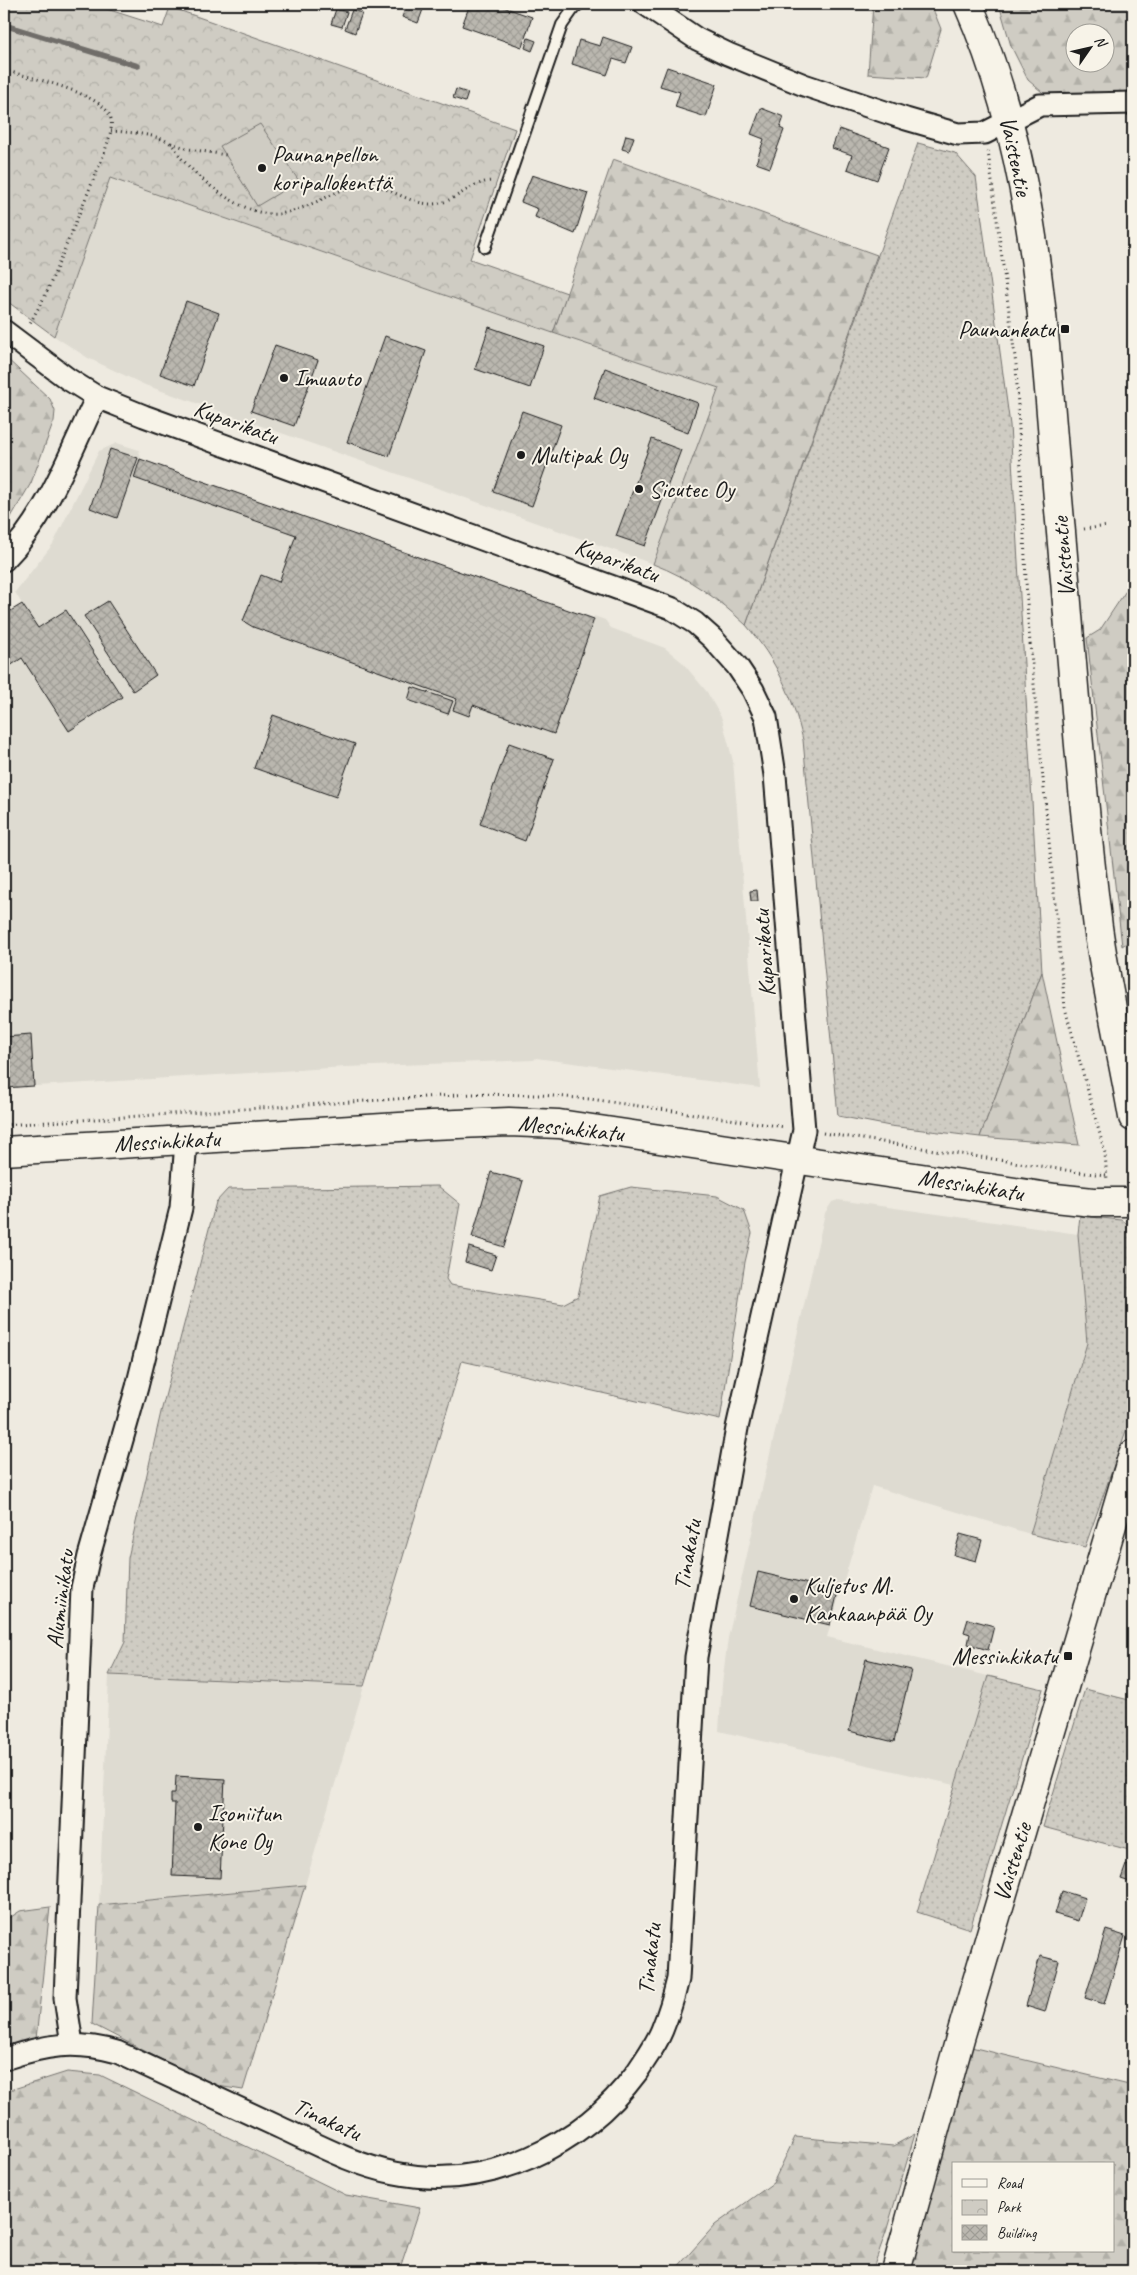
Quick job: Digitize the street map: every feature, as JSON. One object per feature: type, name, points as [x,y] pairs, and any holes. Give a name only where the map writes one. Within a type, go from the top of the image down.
[{"type":"street","points":[[645,4],[697,40],[804,85],[958,134],[985,133],[1040,105],[1133,103]]},
{"type":"street","name":"Vaistentie","points":[[968,4],[997,78],[1009,120],[1036,258],[1098,929],[1133,1117]]},
{"type":"street","name":"Kuparikatu","points":[[11,338],[68,379],[97,397],[144,416],[671,608],[695,623],[713,639],[737,666],[753,690],[766,717],[772,747],[804,1130],[798,1158]]},
{"type":"street","points":[[4,560],[21,543],[42,509],[97,397]]},
{"type":"street","name":"Messinkikatu","points":[[4,1151],[509,1122],[559,1124],[798,1158],[1055,1198],[1121,1202]]},
{"type":"street","name":"Alumiinikatu","points":[[72,2044],[65,1998],[82,1588],[89,1556],[137,1387],[180,1208],[186,1141]]},
{"type":"street","name":"Tinakatu","points":[[4,2059],[48,2046],[72,2044],[95,2046],[117,2052],[344,2157],[395,2173],[420,2176],[446,2177],[498,2168],[525,2160],[574,2135],[616,2098],[649,2055],[662,2031],[678,1979],[696,1656],[737,1428],[798,1158]]},
{"type":"street","name":"Vaistentie","points":[[896,2271],[960,2038],[1133,1454]]},
{"type":"lane","points":[[485,247],[562,25],[579,4]]},
{"type":"path","points":[[4,70],[62,87],[94,100],[108,111],[111,118],[111,131],[104,154],[46,294],[11,338]]},
{"type":"path","points":[[111,131],[143,134],[189,149],[226,155]]},
{"type":"path","points":[[985,133],[1016,365],[1028,622],[1065,1008],[1105,1153],[1121,1202]]},
{"type":"path","points":[[170,143],[182,159],[222,193],[246,208],[265,213],[288,212],[361,183],[373,183],[414,200],[433,204],[454,198],[483,182],[507,181]]},
{"type":"path","points":[[996,208],[1004,208]]},
{"type":"path","points":[[1004,271],[1009,270]]},
{"type":"shaded area","points":[[109,178],[553,333],[719,388],[653,564],[145,385],[88,358],[54,336]]},
{"type":"shaded area","points":[[117,443],[139,450],[141,459],[593,619],[594,616],[605,620],[611,628],[665,648],[682,662],[707,692],[722,719],[733,761],[760,1088],[536,1058],[534,1060],[346,1067],[4,1088],[4,615],[22,604],[15,592],[53,544],[99,451]]},
{"type":"shaded area","points":[[838,1200],[1078,1234],[1087,1343],[1030,1534],[872,1486],[827,1637],[988,1676],[955,1785],[719,1731],[722,1684],[728,1638],[825,1213],[832,1202]]},
{"type":"shaded area","points":[[109,1675],[364,1686],[305,1885],[99,1905]]},
{"type":"green space","points":[[4,4],[91,4],[163,27],[170,7],[515,129],[470,259],[567,293],[553,333],[110,178],[54,336],[4,299]]},
{"type":"green space","points":[[873,4],[931,4],[941,29],[926,78],[868,74]]},
{"type":"green space","points":[[999,4],[1133,4],[1133,96],[1049,98],[1028,80],[1011,46]]},
{"type":"green space","name":"Paunanpellon koripallokenttä","points":[[260,124],[299,181],[257,206],[220,146]]},
{"type":"green space","points":[[918,143],[955,153],[976,177],[1010,425],[1042,972],[980,1137],[890,1126],[838,1116],[803,740],[794,708],[782,679],[757,638],[746,625]]},
{"type":"green space","points":[[613,159],[877,255],[746,625],[703,590],[653,564],[719,388],[553,333]]},
{"type":"green space","points":[[4,356],[50,399],[55,411],[54,421],[31,483],[4,529]]},
{"type":"green space","points":[[1133,580],[1133,939],[1122,946],[1087,638],[1100,630]]},
{"type":"green space","points":[[1042,972],[1079,1145],[980,1137]]},
{"type":"green space","points":[[438,1186],[460,1204],[446,1279],[450,1285],[563,1304],[578,1296],[600,1196],[631,1187],[717,1196],[744,1210],[752,1233],[745,1262],[720,1420],[462,1361],[364,1686],[109,1675],[125,1642],[128,1558],[161,1412],[216,1202],[228,1189]]},
{"type":"green space","points":[[1080,1216],[1122,1220],[1133,1228],[1133,1411],[1085,1547],[1030,1534],[1087,1343],[1078,1234]]},
{"type":"green space","points":[[988,1676],[1043,1689],[970,1929],[917,1912]]},
{"type":"green space","points":[[1085,1689],[1133,1701],[1133,1851],[1043,1827]]},
{"type":"green space","points":[[305,1885],[243,2090],[211,2085],[92,2024],[99,1905]]},
{"type":"green space","points":[[50,1907],[36,2039],[4,2050],[4,1918],[11,1917],[20,1911]]},
{"type":"green space","points":[[971,2047],[1129,2085],[1133,2075],[1133,2271],[905,2271]]},
{"type":"green space","points":[[67,2072],[100,2075],[346,2195],[420,2208],[399,2271],[4,2271],[4,2092]]},
{"type":"green space","points":[[915,2134],[886,2232],[872,2271],[675,2270],[715,2225],[773,2183],[795,2137],[893,2146]]},
{"type":"building","points":[[407,4],[425,4],[418,23],[402,17]]},
{"type":"building","points":[[470,4],[494,4],[532,17],[522,47],[462,26]]},
{"type":"building","points":[[336,9],[347,12],[342,27],[331,24]]},
{"type":"building","points":[[352,10],[362,13],[355,33],[345,29]]},
{"type":"building","points":[[603,37],[632,47],[626,63],[613,59],[607,75],[572,64],[579,40],[600,46]]},
{"type":"building","points":[[528,38],[536,41],[532,51],[525,48]]},
{"type":"building","points":[[667,67],[717,84],[706,117],[675,107],[680,92],[660,86]]},
{"type":"building","points":[[456,89],[468,93],[465,102],[453,98]]},
{"type":"building","points":[[761,108],[784,117],[780,128],[784,130],[770,168],[756,163],[764,139],[751,134]]},
{"type":"building","points":[[839,129],[889,147],[877,180],[847,169],[852,155],[832,148]]},
{"type":"building","points":[[626,135],[634,137],[629,151],[622,149]]},
{"type":"building","points":[[532,175],[588,193],[575,234],[535,217],[538,209],[521,202]]},
{"type":"building","points":[[186,301],[219,313],[194,386],[160,374]]},
{"type":"building","points":[[489,327],[544,346],[530,388],[475,369]]},
{"type":"building","points":[[385,336],[426,351],[389,456],[347,442]]},
{"type":"building","points":[[275,345],[318,360],[294,426],[251,411]]},
{"type":"building","points":[[605,368],[698,403],[688,433],[594,398]]},
{"type":"building","points":[[522,411],[561,425],[532,506],[493,492]]},
{"type":"building","points":[[652,439],[681,450],[645,546],[616,536]]},
{"type":"building","points":[[110,449],[138,458],[117,518],[90,508]]},
{"type":"building","points":[[140,459],[594,619],[554,734],[473,705],[469,716],[453,710],[457,699],[253,627],[243,621],[261,575],[279,582],[296,535],[134,478]]},
{"type":"building","points":[[108,601],[156,675],[133,691],[84,616]]},
{"type":"building","points":[[22,604],[38,628],[66,610],[122,697],[69,731],[22,658],[4,670],[4,615]]},
{"type":"building","points":[[412,687],[453,701],[448,714],[408,700]]},
{"type":"building","points":[[273,715],[355,744],[336,797],[254,768]]},
{"type":"building","points":[[509,743],[554,759],[525,841],[480,824]]},
{"type":"building","points":[[757,890],[758,901],[751,901],[750,891]]},
{"type":"building","points":[[31,1035],[34,1086],[4,1088],[4,1037]]},
{"type":"building","points":[[491,1172],[523,1181],[504,1247],[472,1237]]},
{"type":"building","points":[[469,1247],[496,1255],[491,1270],[465,1262]]},
{"type":"building","points":[[960,1534],[982,1540],[976,1561],[954,1555]]},
{"type":"building","points":[[758,1572],[838,1591],[830,1625],[750,1606]]},
{"type":"building","points":[[968,1619],[994,1626],[988,1650],[968,1644],[970,1634],[964,1632]]},
{"type":"building","points":[[866,1659],[911,1670],[894,1742],[849,1731]]},
{"type":"building","points":[[176,1776],[225,1779],[220,1878],[172,1876],[175,1803],[171,1803],[171,1793],[175,1793]]},
{"type":"building","points":[[1126,1865],[1133,1867],[1133,1883],[1121,1879]]},
{"type":"building","points":[[1062,1891],[1085,1898],[1078,1921],[1055,1914]]},
{"type":"building","points":[[1106,1930],[1125,1936],[1104,2004],[1085,1998]]},
{"type":"building","points":[[1040,1956],[1059,1961],[1045,2012],[1026,2006]]},
{"type":"waterway","points":[[4,25],[138,66]]},
{"type":"place","name":"Paunanpellon koripallokenttä","points":[[262,168]]},
{"type":"place","name":"Paunankatu","points":[[1065,329]]},
{"type":"place","name":"Imuauto","points":[[284,378]]},
{"type":"place","name":"Multipak Oy","points":[[521,455]]},
{"type":"place","name":"Sicutec Oy","points":[[639,489]]},
{"type":"place","name":"Kuljetus M. Kankaanpää Oy","points":[[794,1599]]},
{"type":"place","name":"Messinkikatu","points":[[1068,1656]]},
{"type":"place","name":"Isoniitun Kone Oy","points":[[198,1827]]}]
